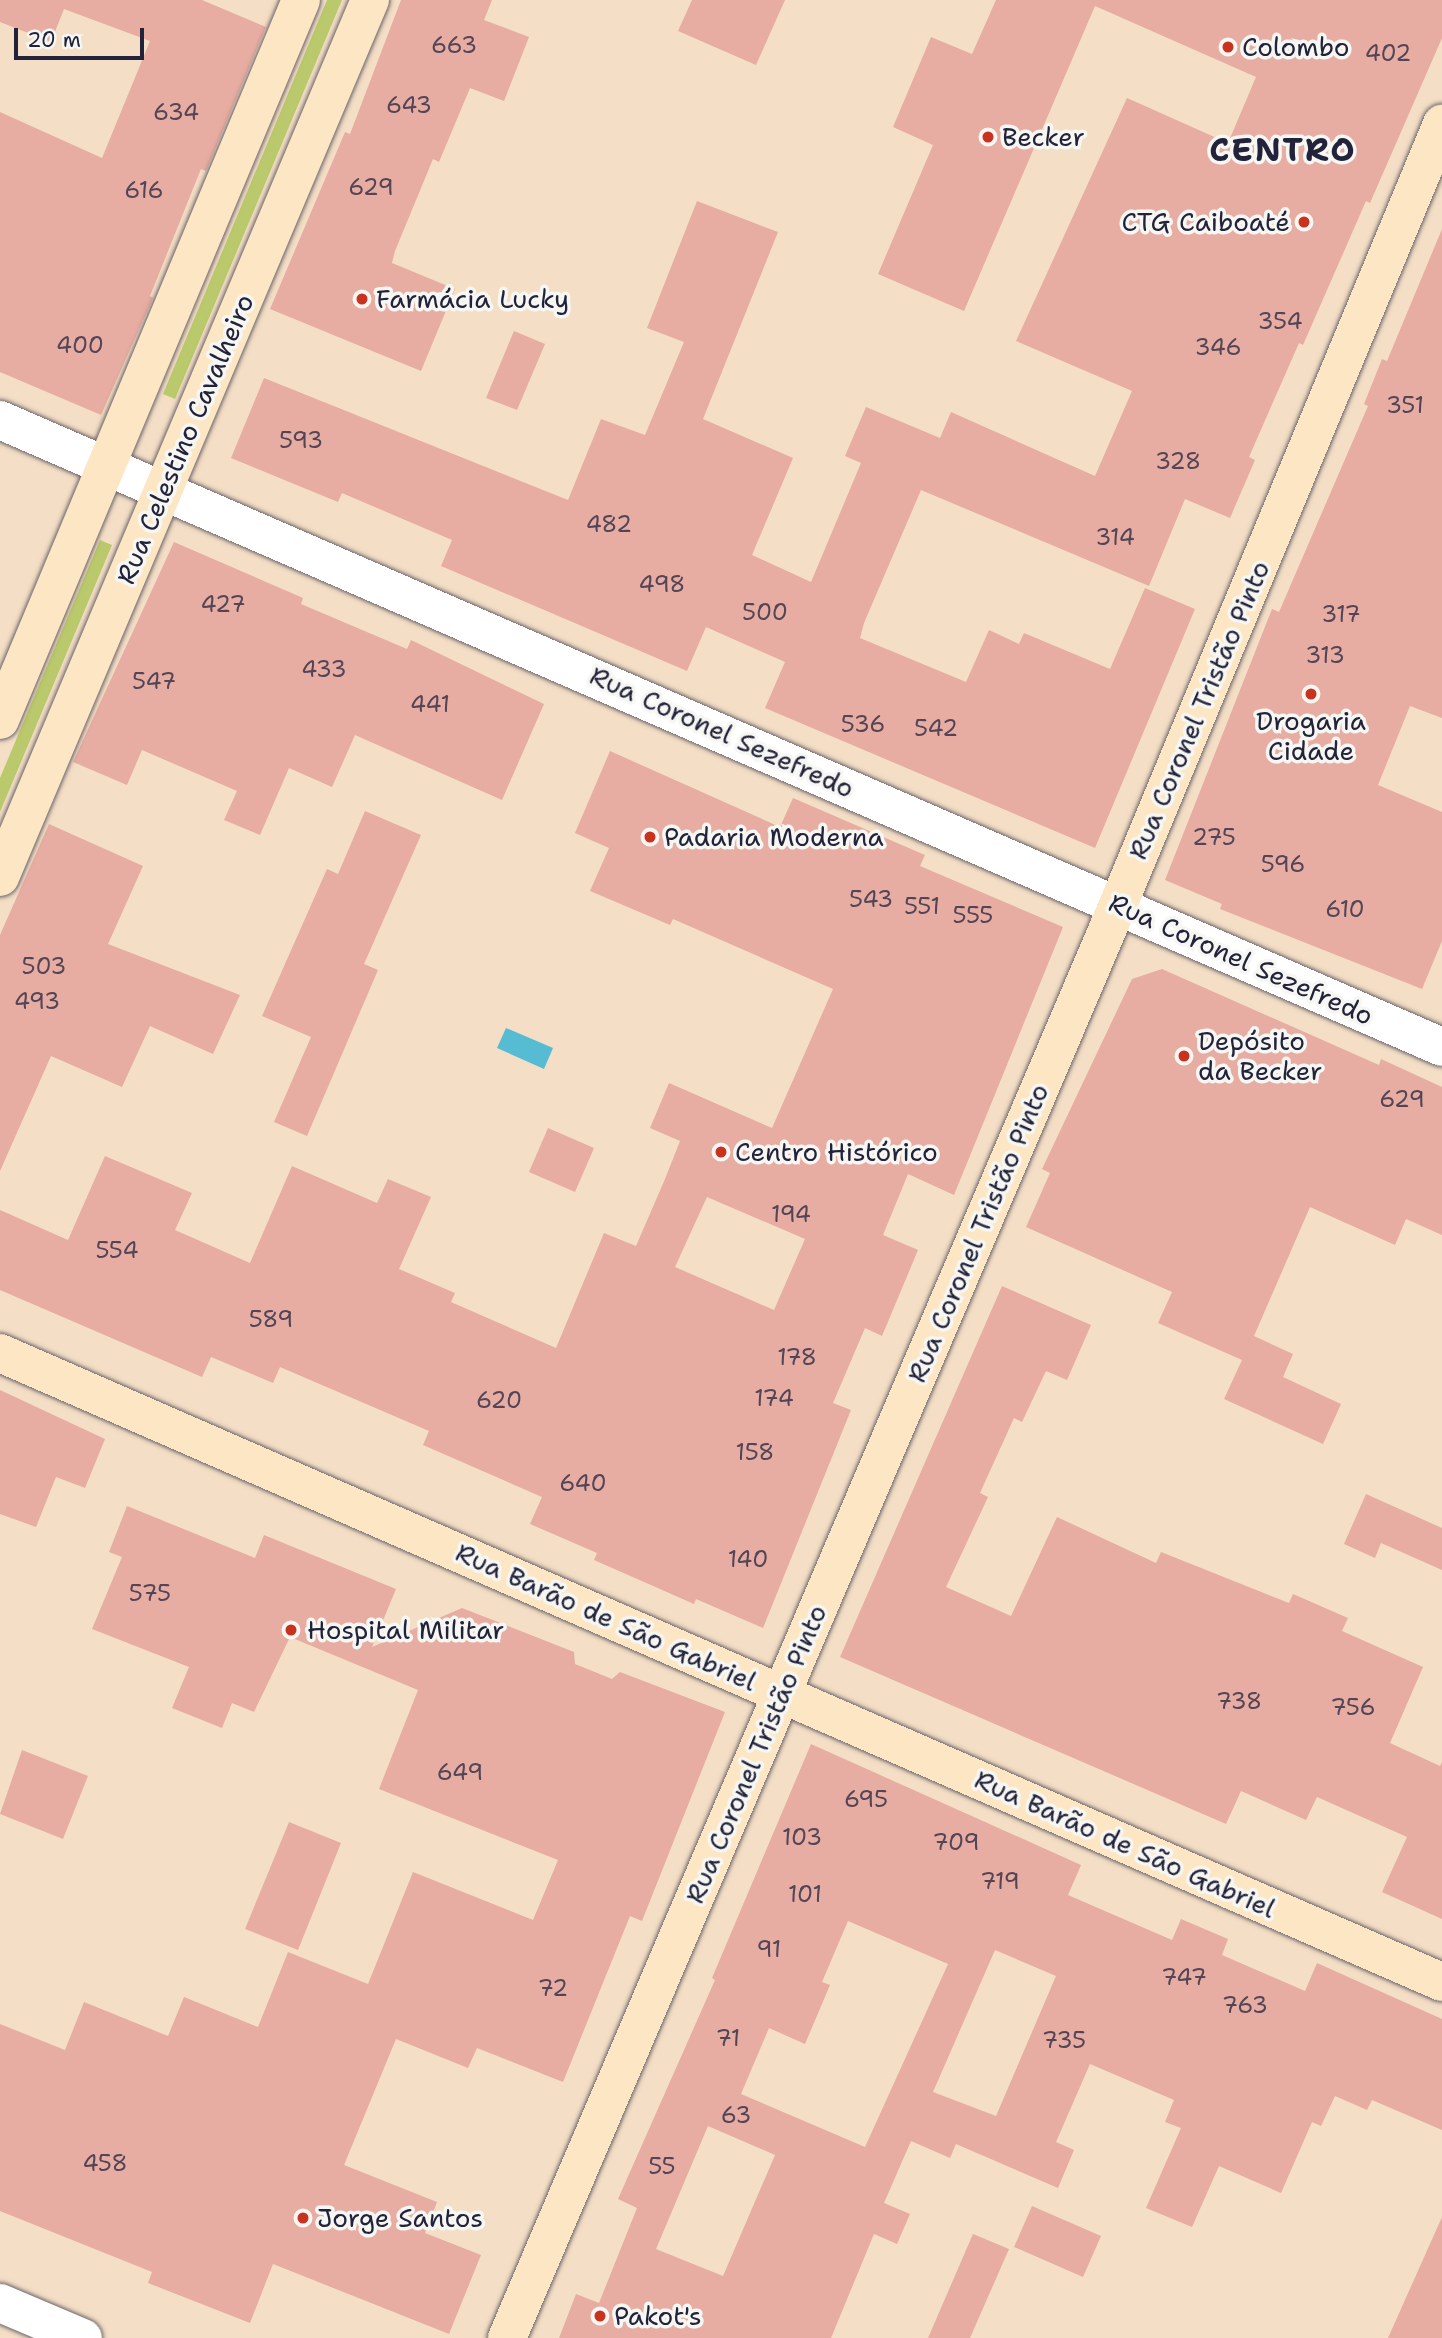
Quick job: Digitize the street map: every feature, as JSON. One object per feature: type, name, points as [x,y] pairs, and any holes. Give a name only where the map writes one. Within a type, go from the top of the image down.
[{"type":"main road","points":[[0,720],[300,0]]},
{"type":"main road","name":"Rua Celestino Cavalheiro","points":[[0,877],[370,0]]},
{"type":"main road","name":"Rua Coronel Tristão Pinto","points":[[507,2338],[1118,905],[1442,124]]},
{"type":"main road","name":"Rua Barão de São Gabriel","points":[[0,1353],[1442,1982]]},
{"type":"street","name":"Rua Coronel Sezefredo","points":[[0,420],[164,488],[1442,1048]]},
{"type":"street","points":[[0,2303],[83,2338]]},
{"type":"green space","points":[[327,0],[342,0],[175,399],[163,394]]},
{"type":"green space","points":[[100,540],[112,545],[0,812],[0,778]]},
{"type":"water","points":[[506,1028],[553,1048],[544,1069],[497,1048]]},
{"type":"building","points":[[0,0],[202,0],[266,27],[206,171],[201,169],[150,296],[153,298],[101,415],[0,372],[0,112],[102,158],[150,41],[64,9],[51,42],[0,22]]},
{"type":"building","points":[[401,0],[492,0],[484,20],[529,37],[504,101],[470,88],[439,162],[433,159],[395,251],[392,263],[455,289],[421,371],[270,309],[345,132],[350,134]]},
{"type":"building","points":[[692,0],[785,0],[756,65],[678,31]]},
{"type":"building","points":[[996,0],[1442,0],[1442,38],[1370,203],[1366,201],[1303,345],[1299,343],[1249,457],[1255,460],[1230,518],[1185,499],[1149,586],[921,490],[864,623],[860,638],[966,682],[989,630],[1019,644],[1024,633],[1110,669],[1145,588],[1195,609],[1095,848],[765,708],[785,662],[706,627],[687,671],[441,566],[452,540],[342,493],[338,502],[231,458],[264,378],[568,500],[601,419],[645,435],[684,342],[647,328],[697,201],[778,232],[703,419],[793,458],[752,555],[811,582],[861,463],[845,456],[866,407],[940,438],[951,412],[1095,476],[1132,391],[1016,341],[1127,98],[1228,143],[1256,77],[1095,6],[964,311],[878,274],[933,145],[893,127],[931,37],[972,54]]},
{"type":"building","points":[[1442,229],[1442,718],[1410,706],[1378,785],[1442,812],[1442,941],[1422,989],[1220,909],[1222,904],[1165,880],[1272,609],[1279,612],[1368,406],[1364,404],[1382,359],[1387,361]]},
{"type":"building","points":[[514,331],[545,344],[517,410],[486,398]]},
{"type":"building","points":[[174,542],[303,598],[301,604],[407,649],[411,640],[544,704],[502,800],[355,735],[332,787],[289,768],[260,835],[224,820],[237,791],[142,750],[127,785],[73,762]]},
{"type":"building","points":[[610,751],[780,827],[793,798],[925,855],[920,866],[1063,927],[954,1195],[908,1174],[883,1235],[918,1250],[882,1336],[865,1328],[833,1403],[851,1410],[763,1628],[696,1599],[694,1604],[594,1560],[597,1553],[530,1524],[542,1497],[423,1445],[429,1431],[280,1367],[273,1383],[211,1357],[202,1377],[0,1290],[0,1210],[68,1240],[105,1156],[192,1193],[175,1230],[250,1263],[292,1166],[377,1203],[388,1179],[431,1197],[399,1269],[455,1293],[451,1302],[556,1348],[604,1233],[636,1246],[665,1179],[680,1141],[650,1128],[669,1083],[772,1128],[833,989],[673,919],[670,925],[590,891],[609,848],[575,833]],"holes":[[[707,1197],[805,1239],[774,1310],[675,1267]]]},
{"type":"building","points":[[365,811],[421,835],[364,964],[378,970],[307,1136],[274,1122],[311,1037],[262,1016],[327,869],[338,874]]},
{"type":"building","points":[[49,824],[143,866],[108,944],[240,995],[213,1054],[150,1026],[122,1087],[51,1056],[0,1171],[0,935]]},
{"type":"building","points":[[1162,969],[1379,1065],[1381,1059],[1442,1087],[1442,1235],[1406,1219],[1395,1245],[1310,1207],[1254,1336],[1293,1354],[1283,1377],[1341,1404],[1323,1444],[1224,1399],[1242,1360],[1158,1323],[1172,1292],[1026,1227],[1050,1173],[1042,1169],[1132,979]]},
{"type":"building","points":[[548,1128],[594,1148],[575,1192],[529,1172]]},
{"type":"building","points":[[1002,1286],[1091,1325],[1067,1380],[1046,1371],[1022,1422],[1014,1418],[980,1493],[988,1497],[946,1587],[1011,1616],[1057,1517],[1156,1563],[1161,1552],[1289,1603],[1293,1594],[1348,1618],[1342,1631],[1423,1667],[1390,1743],[1440,1766],[1442,1762],[1442,1919],[1382,1892],[1407,1837],[1317,1797],[1306,1820],[1241,1791],[1226,1824],[840,1657]]},
{"type":"building","points":[[0,1390],[105,1439],[85,1488],[56,1477],[36,1527],[0,1514]]},
{"type":"building","points":[[1366,1494],[1442,1528],[1442,1570],[1381,1543],[1375,1558],[1344,1544]]},
{"type":"building","points":[[127,1506],[255,1558],[264,1535],[396,1589],[372,1647],[462,1608],[574,1652],[575,1664],[612,1679],[620,1672],[725,1712],[642,1921],[630,1916],[563,2082],[477,2048],[468,2068],[396,2039],[344,2165],[437,2202],[425,2233],[481,2255],[449,2334],[273,2264],[250,2323],[148,2283],[152,2272],[0,2211],[0,2024],[65,2050],[84,2002],[168,2036],[184,1997],[258,2027],[288,1952],[368,1984],[413,1872],[533,1920],[558,1860],[379,1789],[418,1690],[290,1637],[254,1712],[232,1703],[222,1728],[172,1708],[189,1667],[92,1629],[122,1557],[109,1552]]},
{"type":"building","points":[[811,1744],[1081,1865],[1068,1895],[1172,1940],[1181,1919],[1228,1939],[1222,1955],[1305,1991],[1317,1963],[1442,2019],[1442,2130],[1372,2100],[1367,2110],[1335,2096],[1321,2126],[1312,2122],[1281,2193],[1219,2166],[1192,2227],[1146,2208],[1181,2128],[1165,2122],[1174,2100],[1090,2064],[1056,2142],[1074,2150],[1058,2188],[956,2144],[950,2158],[911,2141],[884,2203],[910,2214],[897,2244],[874,2234],[831,2338],[559,2338],[576,2294],[599,2303],[637,2208],[618,2199],[715,1980],[712,1978]],"holes":[[[848,1921],[948,1964],[865,2147],[741,2094],[769,2028],[805,2044],[830,1985],[822,1982]],[[995,1950],[1056,1976],[996,2116],[933,2092]],[[708,2126],[775,2155],[723,2276],[656,2249]]]},
{"type":"building","points":[[22,1750],[88,1776],[63,1839],[0,1814]]},
{"type":"building","points":[[289,1822],[341,1843],[298,1950],[245,1929]]},
{"type":"building","points":[[1032,2206],[1101,2236],[1083,2277],[1014,2247]]},
{"type":"building","points":[[1442,2217],[1442,2338],[1388,2338]]},
{"type":"building","points":[[973,2234],[1009,2249],[970,2338],[928,2338]]},
{"type":"place","name":"Colombo","points":[[1228,47]]},
{"type":"place","name":"Becker","points":[[988,137]]},
{"type":"place","name":"CTG Caiboaté","points":[[1304,222]]},
{"type":"place","name":"Farmácia Lucky","points":[[362,299]]},
{"type":"place","name":"Drogaria Cidade","points":[[1311,694]]},
{"type":"place","name":"Padaria Moderna","points":[[650,837]]},
{"type":"place","name":"Depósito da Becker","points":[[1184,1056]]},
{"type":"place","name":"Centro Histórico","points":[[721,1152]]},
{"type":"place","name":"Hospital Militar","points":[[291,1630]]},
{"type":"place","name":"Jorge Santos","points":[[303,2218]]},
{"type":"place","name":"Pakot's","points":[[600,2316]]},
{"type":"district","name":"CENTRO","points":[[1283,150]]}]
